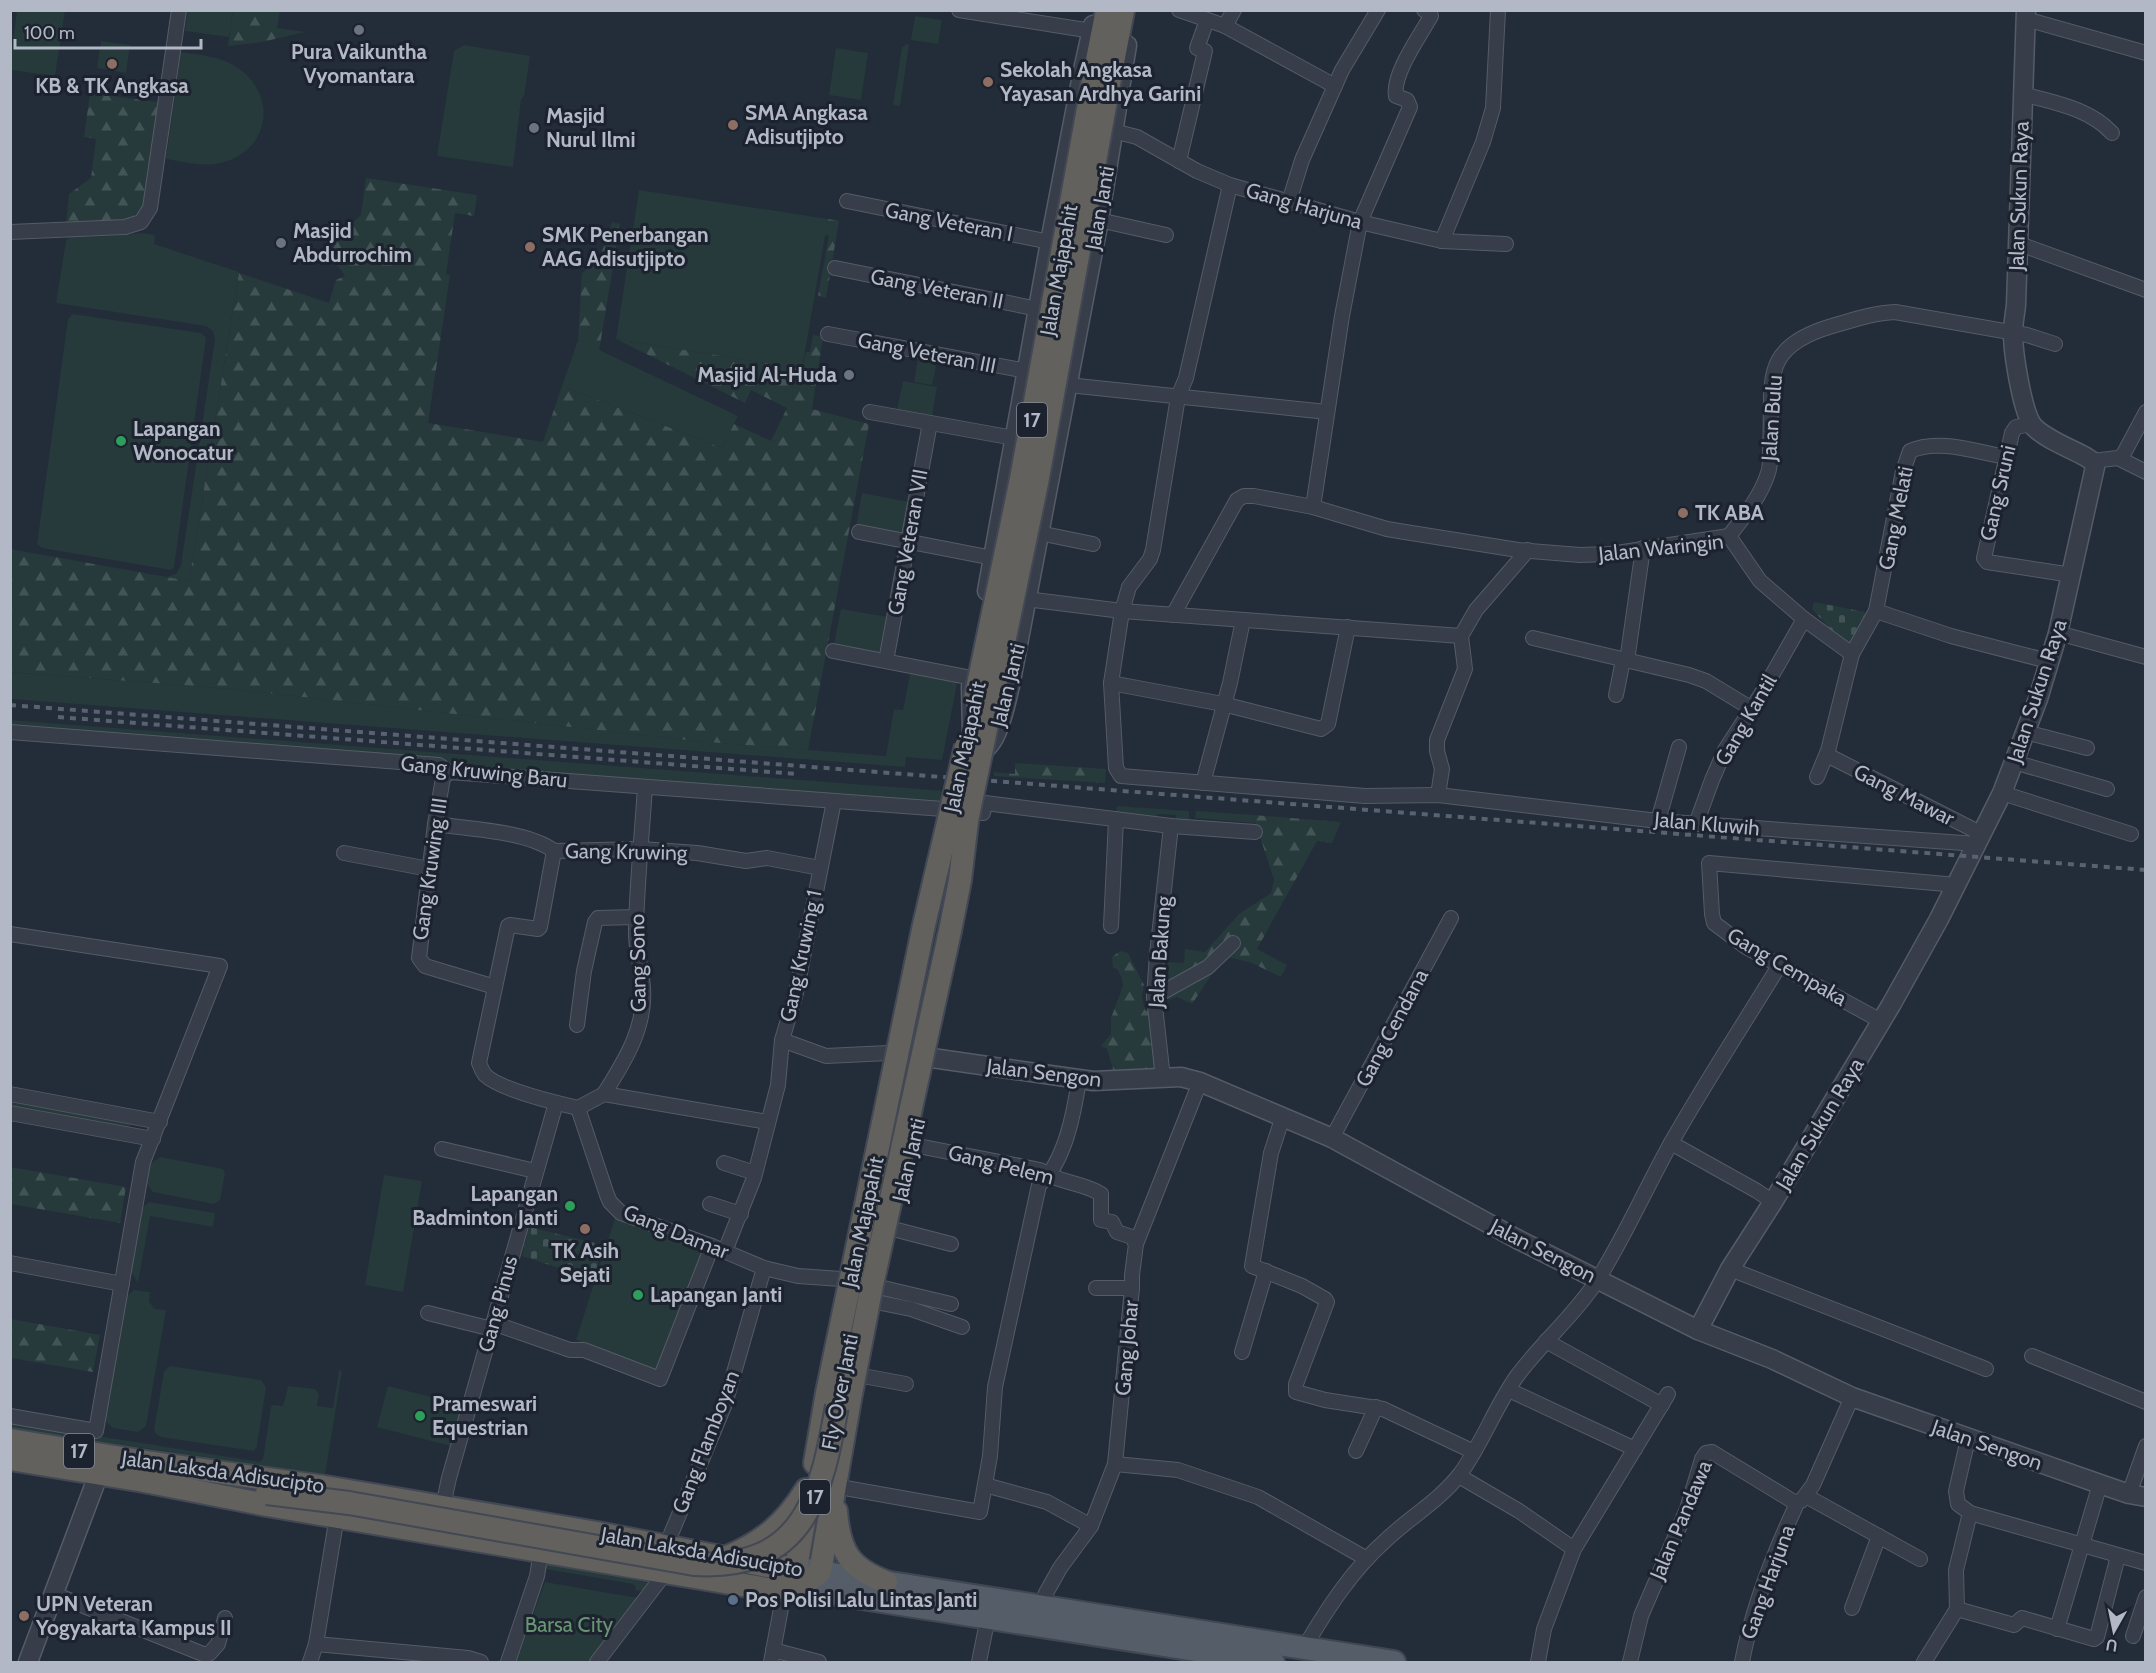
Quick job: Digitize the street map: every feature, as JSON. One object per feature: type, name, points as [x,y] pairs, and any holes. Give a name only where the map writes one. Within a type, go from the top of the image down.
[{"type":"highway","name":"Jalan Majapahit","points":[[937,928],[950,876],[957,813],[1037,483],[1103,71],[1107,10]]},
{"type":"highway","name":"Jalan Majapahit","points":[[812,1481],[827,1393],[924,925],[952,809],[1021,479],[1103,71],[1123,10]]},
{"type":"highway","name":"Jalan Majapahit","points":[[795,1583],[834,1486],[872,1285],[960,880],[957,813]]},
{"type":"highway","name":"Fly Over Janti","points":[[144,1480],[349,1503],[702,1564],[723,1564],[766,1552],[790,1534],[814,1501],[825,1466],[861,1282],[937,928]]},
{"type":"highway","name":"Jalan Laksda Adisucipto","points":[[10,1440],[147,1462],[325,1486],[666,1546],[785,1569],[795,1583]]},
{"type":"highway","name":"Jalan Laksda Adisucipto","points":[[10,1459],[144,1480],[337,1516],[666,1572],[795,1583]]},
{"type":"highway","name":"17","points":[[723,1558],[747,1548],[777,1529],[812,1481]]},
{"type":"highway","name":"17","points":[[795,1583],[812,1481]]},
{"type":"highway","points":[[834,1486],[837,1525],[843,1548],[860,1570],[886,1582]]},
{"type":"highway","points":[[571,1556],[639,1561],[644,1558],[645,1553],[642,1548],[632,1544],[576,1530]]},
{"type":"main road","name":"Jalan Laksda Adisucipto","points":[[795,1583],[886,1582],[1050,1614],[1273,1662]]},
{"type":"main road","name":"Jalan Laksda Adisucipto","points":[[795,1583],[988,1617],[1050,1614],[1394,1662]]},
{"type":"main road","name":"Jalan Laksda Adisucipto","points":[[795,1583],[974,1621],[988,1617]]},
{"type":"street","points":[[10,231],[125,227],[141,222],[147,215],[157,164],[178,10]]},
{"type":"street","points":[[959,10],[1092,31]]},
{"type":"street","name":"Jalan Janti","points":[[1096,10],[1050,242],[969,694],[972,736],[974,744],[981,751],[986,750],[993,741],[1010,686],[1099,220],[1134,10]]},
{"type":"street","points":[[1179,10],[1225,26],[1335,86]]},
{"type":"street","points":[[1225,26],[1234,10]]},
{"type":"street","points":[[1289,202],[1302,160],[1342,70],[1378,10]]},
{"type":"street","points":[[1313,507],[1342,316],[1360,222],[1410,107],[1407,100],[1396,96],[1396,85],[1399,75],[1431,16],[1424,10]]},
{"type":"street","points":[[1443,241],[1483,142],[1493,108],[1498,10]]},
{"type":"street","points":[[2026,15],[2145,53]]},
{"type":"street","name":"Jalan Sukun Raya","points":[[2026,15],[2016,305],[2013,334],[2024,405],[2032,424]]},
{"type":"street","points":[[1179,160],[1205,51],[1197,48],[1207,20]]},
{"type":"street","points":[[2023,94],[2074,109],[2097,119],[2112,133]]},
{"type":"street","name":"Gang Harjuna","points":[[1113,131],[1143,140],[1230,185],[1289,202],[1360,222],[1443,241],[1506,243]]},
{"type":"street","points":[[1230,185],[1186,378],[1178,397],[1154,550],[1129,587],[1122,611],[1111,683],[1118,774],[1123,777],[1203,783],[1230,683],[1243,620]]},
{"type":"street","name":"Gang Veteran I","points":[[847,201],[1050,242]]},
{"type":"street","points":[[1099,220],[1166,235]]},
{"type":"street","points":[[2017,243],[2145,290]]},
{"type":"street","name":"Gang Veteran II","points":[[836,268],[1038,309]]},
{"type":"street","name":"Jalan Bulu","points":[[1729,536],[1760,492],[1768,472],[1773,372],[1780,356],[1787,348],[1803,337],[1822,329],[1879,313],[1914,315],[2013,334]]},
{"type":"street","name":"Gang Veteran III","points":[[828,334],[1027,371]]},
{"type":"street","points":[[2013,334],[2027,335],[2055,344]]},
{"type":"street","points":[[1068,385],[1327,412]]},
{"type":"street","points":[[870,412],[930,423],[1055,457]]},
{"type":"street","points":[[2032,424],[2044,434],[2092,461],[2118,458],[2123,455],[2145,412]]},
{"type":"street","name":"Gang Veteran VII","points":[[886,661],[930,423]]},
{"type":"street","name":"Gang Sruni","points":[[2032,424],[2016,427],[2012,433],[1985,560],[2072,575]]},
{"type":"street","name":"Gang Melati","points":[[1876,611],[1891,544],[1903,471],[1910,451],[1929,446],[2006,457]]},
{"type":"street","points":[[2118,458],[2145,472]]},
{"type":"street","name":"Jalan Sukun Raya","points":[[1698,1330],[1730,1269],[1773,1202],[1881,1021],[1957,885],[2002,793],[2038,699],[2058,633],[2095,467],[2092,461]]},
{"type":"street","name":"Jalan Waringin","points":[[1173,615],[1237,501],[1248,496],[1313,507],[1387,529],[1508,548],[1580,555],[1610,554],[1729,536],[1761,581],[1804,619],[1852,654]]},
{"type":"street","points":[[858,532],[993,558]]},
{"type":"street","points":[[1039,533],[1094,544]]},
{"type":"street","points":[[1616,695],[1625,660],[1643,548]]},
{"type":"street","points":[[1438,795],[1442,769],[1437,751],[1437,740],[1465,669],[1461,636],[1476,610],[1528,550]]},
{"type":"street","points":[[1026,599],[1122,611],[1461,636]]},
{"type":"street","points":[[1817,777],[1827,754],[1852,654],[1876,611],[1951,636],[2048,661]]},
{"type":"street","name":"Gang Kantil","points":[[1696,824],[1725,750],[1752,709],[1804,619]]},
{"type":"street","points":[[1111,683],[1223,704],[1321,729],[1328,724],[1348,627]]},
{"type":"street","points":[[2058,633],[2145,657]]},
{"type":"street","points":[[1533,638],[1697,678],[1752,709]]},
{"type":"street","points":[[833,651],[972,678],[979,689],[990,695],[1004,692],[1010,686]]},
{"type":"street","name":"Gang Kruwing Baru","points":[[10,732],[439,765],[449,772],[834,801],[957,813]]},
{"type":"street","points":[[2025,732],[2087,748]]},
{"type":"street","points":[[1658,821],[1679,747]]},
{"type":"street","name":"Gang Mawar","points":[[1827,754],[1979,839]]},
{"type":"street","points":[[2014,762],[2107,789]]},
{"type":"street","name":"Gang Kruwing III","points":[[449,772],[443,778],[435,824],[419,958],[421,963],[495,987]]},
{"type":"street","name":"Jalan Kluwih","points":[[1203,783],[1365,796],[1438,795],[1696,824],[1979,839]]},
{"type":"street","name":"Gang Sono","points":[[604,1094],[625,1061],[643,1006],[642,972],[635,940],[645,787]]},
{"type":"street","points":[[2002,793],[2131,834]]},
{"type":"street","name":"Gang Kruwing 1","points":[[834,801],[796,993],[782,1040],[826,1056],[888,1053]]},
{"type":"street","points":[[957,813],[983,813],[985,803],[1171,826],[1255,832]]},
{"type":"street","name":"Jalan Janti","points":[[819,1442],[819,1393],[919,905],[957,813]]},
{"type":"street","name":"Jalan Janti","points":[[842,1444],[858,1401],[878,1294],[963,913],[957,813]]},
{"type":"street","points":[[1111,926],[1116,819]]},
{"type":"street","name":"Gang Kruwing","points":[[435,824],[520,837],[546,845],[554,851],[641,849],[697,853],[746,861],[767,858],[820,868]]},
{"type":"street","name":"Jalan Bakung","points":[[1162,1078],[1154,997],[1171,826]]},
{"type":"street","points":[[554,851],[540,927],[508,926],[479,1063],[481,1070],[487,1077],[505,1086],[578,1108],[604,1094],[768,1122]]},
{"type":"street","points":[[344,853],[429,869]]},
{"type":"street","name":"Gang Cempaka","points":[[1881,1021],[1746,947],[1714,923],[1709,863],[1957,885]]},
{"type":"street","points":[[919,905],[927,898],[943,892],[958,898],[963,913]]},
{"type":"street","points":[[577,1025],[584,970],[595,922],[598,918],[636,917]]},
{"type":"street","name":"Gang Cendana","points":[[1332,1138],[1451,918]]},
{"type":"street","points":[[10,934],[220,966],[143,1162],[96,1431],[10,1416]]},
{"type":"street","points":[[1154,997],[1208,967],[1233,943]]},
{"type":"street","points":[[1304,1648],[1336,1596],[1367,1559],[1384,1541],[1459,1476],[1516,1377],[1575,1310],[1598,1279],[1671,1143],[1779,966]]},
{"type":"street","points":[[429,1313],[493,1326],[570,1350],[584,1350],[660,1379],[719,1248],[741,1214],[755,1173],[778,1085],[782,1040]]},
{"type":"street","name":"Jalan Sengon","points":[[932,1058],[1079,1080],[1119,1081],[1181,1077],[1200,1082],[1332,1138],[1517,1239],[1698,1330],[1772,1359],[1852,1396],[1968,1439],[2137,1495]]},
{"type":"street","points":[[834,1486],[980,1512],[990,1456],[995,1388],[1039,1185],[1049,1177],[1065,1140],[1076,1102],[1079,1080]]},
{"type":"street","name":"Gang Johar","points":[[1050,1614],[1046,1593],[1091,1526],[1115,1464],[1136,1244],[1200,1082]]},
{"type":"street","points":[[10,1094],[160,1122]]},
{"type":"street","name":"Gang Pinus","points":[[443,1506],[535,1171],[556,1103]]},
{"type":"street","name":"Gang Damar","points":[[578,1108],[607,1195],[621,1213],[719,1248],[764,1268],[798,1276],[841,1279]]},
{"type":"street","points":[[10,1113],[153,1139]]},
{"type":"street","points":[[1283,1116],[1271,1153],[1252,1266],[1302,1286],[1327,1302],[1296,1384],[1296,1392],[1324,1400],[1376,1407],[1474,1452]]},
{"type":"street","points":[[1671,1143],[1773,1202]]},
{"type":"street","name":"Gang Pelem","points":[[913,1145],[1040,1170],[1049,1177],[1090,1187],[1101,1194],[1101,1220],[1112,1222],[1117,1232],[1132,1237],[1136,1244]]},
{"type":"street","points":[[442,1149],[535,1171]]},
{"type":"street","points":[[724,1163],[755,1173]]},
{"type":"street","points":[[862,1177],[903,1186]]},
{"type":"street","points":[[710,1204],[741,1214]]},
{"type":"street","points":[[893,1229],[951,1244]]},
{"type":"street","points":[[10,1263],[122,1284]]},
{"type":"street","name":"Gang Flamboyan","points":[[666,1546],[725,1404],[764,1268]]},
{"type":"street","points":[[1730,1269],[1986,1369]]},
{"type":"street","points":[[1242,1352],[1266,1271]]},
{"type":"street","points":[[1096,1288],[1132,1288]]},
{"type":"street","points":[[878,1294],[951,1304]]},
{"type":"street","points":[[878,1294],[910,1309],[962,1327]]},
{"type":"street","points":[[1538,1662],[1544,1629],[1574,1549],[1665,1400],[1546,1341]]},
{"type":"street","points":[[2032,1356],[2145,1402]]},
{"type":"street","points":[[863,1376],[906,1384]]},
{"type":"street","points":[[1509,1390],[1635,1449]]},
{"type":"street","points":[[1852,1396],[1828,1453],[1800,1499],[1879,1536],[1920,1559]]},
{"type":"street","points":[[1356,1451],[1376,1407]]},
{"type":"street","points":[[1968,1439],[1956,1491],[1958,1504],[1970,1514],[2145,1563]]},
{"type":"street","points":[[2137,1495],[2145,1446]]},
{"type":"street","name":"Jalan Pandawa","points":[[1630,1662],[1641,1616],[1687,1509],[1702,1459],[1706,1453],[1712,1452],[1800,1499]]},
{"type":"street","points":[[1115,1464],[1178,1470],[1258,1497],[1367,1559]]},
{"type":"street","points":[[33,1661],[54,1594],[99,1473]]},
{"type":"street","points":[[1459,1476],[1519,1511],[1574,1549]]},
{"type":"street","points":[[2057,1629],[2100,1484]]},
{"type":"street","points":[[985,1485],[1047,1502],[1091,1526]]},
{"type":"street","name":"Gang Harjuna","points":[[1742,1662],[1749,1624],[1761,1589],[1800,1499]]},
{"type":"street","points":[[1924,1662],[1958,1609],[1956,1570],[1970,1514]]},
{"type":"street","points":[[310,1662],[316,1644],[337,1516]]},
{"type":"street","points":[[1852,1608],[1879,1536]]},
{"type":"street","points":[[508,1662],[537,1576],[541,1551]]},
{"type":"street","points":[[1958,1609],[2014,1625],[2022,1618],[2090,1639],[2097,1637],[2118,1556]]},
{"type":"street","points":[[597,1662],[666,1572]]},
{"type":"street","points":[[795,1583],[772,1656],[819,1662]]},
{"type":"street","points":[[54,1594],[203,1654],[209,1654],[218,1644],[225,1618]]},
{"type":"street","points":[[2133,1636],[2145,1597]]},
{"type":"street","points":[[978,1662],[988,1617]]},
{"type":"street","points":[[316,1644],[468,1658],[481,1662]]},
{"type":"green space","points":[[17,11],[65,11],[55,76],[11,70]]},
{"type":"green space","points":[[188,11],[233,11],[229,37],[185,31]]},
{"type":"green space","points":[[233,11],[280,11],[277,28],[305,32],[262,42],[228,46]]},
{"type":"green space","points":[[915,16],[942,20],[938,44],[911,40]]},
{"type":"green space","points":[[101,41],[130,45],[126,73],[97,68]]},
{"type":"green space","points":[[905,44],[909,45],[900,106],[893,105],[902,47],[905,47]]},
{"type":"green space","points":[[464,45],[530,56],[524,96],[521,100],[513,167],[437,156],[454,51]]},
{"type":"green space","points":[[836,48],[868,53],[861,100],[829,95]]},
{"type":"green space","points":[[181,52],[209,56],[235,66],[249,77],[258,91],[263,105],[263,120],[259,134],[251,146],[238,156],[221,163],[207,164],[166,159]]},
{"type":"green space","points":[[90,93],[158,102],[145,201],[139,212],[129,219],[66,224],[69,194],[91,178],[96,139],[84,137]]},
{"type":"green space","points":[[366,178],[477,195],[474,216],[455,213],[446,274],[450,275],[428,423],[543,442],[562,386],[722,448],[734,424],[771,441],[787,408],[751,390],[745,403],[616,339],[802,369],[806,352],[810,352],[813,335],[823,337],[812,409],[869,424],[808,750],[696,741],[232,689],[11,672],[10,549],[189,581],[239,273],[329,303],[336,280],[345,276],[335,262],[332,242],[361,215]]},
{"type":"green space","points":[[639,190],[828,219],[802,369],[616,339]]},
{"type":"green space","points":[[828,219],[839,221],[826,298],[818,296],[829,236],[825,235]]},
{"type":"green space","points":[[612,222],[620,224],[599,351],[578,340],[582,273],[599,257]]},
{"type":"green space","points":[[142,233],[155,235],[154,244],[239,272],[189,581],[166,577],[176,574],[181,565],[215,339],[213,331],[206,326],[56,303],[66,241],[70,237]]},
{"type":"green space","name":"Lapangan Wonocatur","points":[[73,314],[201,333],[206,338],[174,567],[171,570],[42,548],[37,544],[68,319]]},
{"type":"green space","points":[[578,340],[738,416],[722,448],[562,386]]},
{"type":"green space","points":[[919,353],[938,357],[932,385],[914,382]]},
{"type":"green space","points":[[903,381],[937,387],[932,416],[897,410]]},
{"type":"green space","points":[[862,493],[909,502],[903,535],[856,526]]},
{"type":"green space","points":[[1814,602],[1865,612],[1870,617],[1854,646],[1831,630],[1812,609]]},
{"type":"green space","points":[[841,609],[888,617],[882,653],[834,644]]},
{"type":"green space","points":[[911,670],[958,679],[942,760],[906,757],[905,767],[11,699],[10,672],[232,689],[696,741],[886,756],[894,709],[903,710]]},
{"type":"green space","points":[[10,720],[945,791],[944,803],[444,765],[11,728]]},
{"type":"green space","points":[[1015,763],[1106,769],[1105,783],[994,776],[994,772],[1015,774]]},
{"type":"green space","points":[[1117,806],[1189,811],[1189,823],[1175,822],[1176,815],[1157,814],[1156,820],[1117,817]]},
{"type":"green space","points":[[1196,811],[1253,815],[1255,823],[1195,818]]},
{"type":"green space","points":[[1253,815],[1341,822],[1332,843],[1317,841],[1257,949],[1287,965],[1281,977],[1252,963],[1224,956],[1192,1004],[1177,997],[1169,1000],[1157,989],[1158,978],[1167,978],[1168,962],[1184,963],[1185,949],[1205,952],[1239,914],[1271,893],[1274,880]]},
{"type":"green space","points":[[1120,951],[1128,953],[1144,985],[1142,997],[1145,1010],[1150,1013],[1158,1075],[1115,1076],[1107,1049],[1101,1046],[1111,1034],[1111,1018],[1123,986],[1117,969],[1113,968],[1112,957]]},
{"type":"green space","points":[[10,1100],[131,1125],[127,1128],[11,1108]]},
{"type":"green space","points":[[160,1157],[223,1169],[225,1173],[220,1200],[214,1204],[153,1192],[146,1183],[150,1164]]},
{"type":"green space","points":[[10,1167],[126,1187],[120,1223],[11,1204]]},
{"type":"green space","points":[[384,1175],[422,1181],[403,1292],[365,1285]]},
{"type":"green space","points":[[149,1202],[215,1213],[213,1227],[150,1216],[138,1283],[131,1271],[142,1208]]},
{"type":"green space","name":"Lapangan Janti","points":[[615,1218],[704,1249],[656,1372],[576,1340]]},
{"type":"green space","points":[[529,1227],[595,1243],[593,1248],[602,1251],[593,1279],[522,1256]]},
{"type":"green space","points":[[134,1290],[150,1292],[149,1302],[155,1309],[166,1310],[146,1426],[138,1432],[113,1428],[103,1419],[126,1297]]},
{"type":"green space","points":[[11,1319],[100,1335],[93,1372],[11,1358]]},
{"type":"green space","points":[[170,1366],[261,1380],[266,1387],[257,1446],[254,1451],[161,1437],[156,1434],[154,1429],[164,1372]]},
{"type":"green space","points":[[339,1370],[342,1371],[325,1475],[11,1428],[10,1422],[260,1462],[263,1459],[271,1407],[272,1405],[283,1406],[288,1386],[315,1389],[319,1394],[317,1406],[333,1408]]},
{"type":"green space","name":"Prameswari Equestrian","points":[[388,1386],[462,1405],[451,1446],[377,1427]]},
{"type":"green space","points":[[544,1564],[649,1583],[643,1591],[635,1590],[636,1587],[633,1584],[546,1569]]},
{"type":"green space","name":"Barsa City","points":[[545,1582],[638,1598],[589,1662],[516,1662]]},
{"type":"railway","points":[[10,705],[2146,870]]},
{"type":"railway","points":[[58,717],[797,774]]},
{"type":"place","name":"Pura Vaikuntha Vyomantara","points":[[359,30]]},
{"type":"place","name":"KB & TK Angkasa","points":[[112,64]]},
{"type":"place","name":"Sekolah Angkasa Yayasan Ardhya Garini","points":[[988,82]]},
{"type":"place","name":"SMA Angkasa Adisutjipto","points":[[733,125]]},
{"type":"place","name":"Masjid Nurul Ilmi","points":[[534,128]]},
{"type":"place","name":"Masjid Abdurrochim","points":[[281,243]]},
{"type":"place","name":"SMK Penerbangan AAG Adisutjipto","points":[[530,247]]},
{"type":"place","name":"Masjid Al-Huda","points":[[849,375]]},
{"type":"place","name":"Lapangan Wonocatur","points":[[121,441]]},
{"type":"place","name":"TK ABA","points":[[1683,513]]},
{"type":"place","name":"Lapangan Badminton Janti","points":[[570,1206]]},
{"type":"place","name":"TK Asih Sejati","points":[[585,1229]]},
{"type":"place","name":"Lapangan Janti","points":[[638,1295]]},
{"type":"place","name":"Prameswari Equestrian","points":[[420,1416]]},
{"type":"place","name":"Pos Polisi Lalu Lintas Janti","points":[[733,1600]]},
{"type":"place","name":"UPN Veteran Yogyakarta Kampus II","points":[[24,1616]]}]
